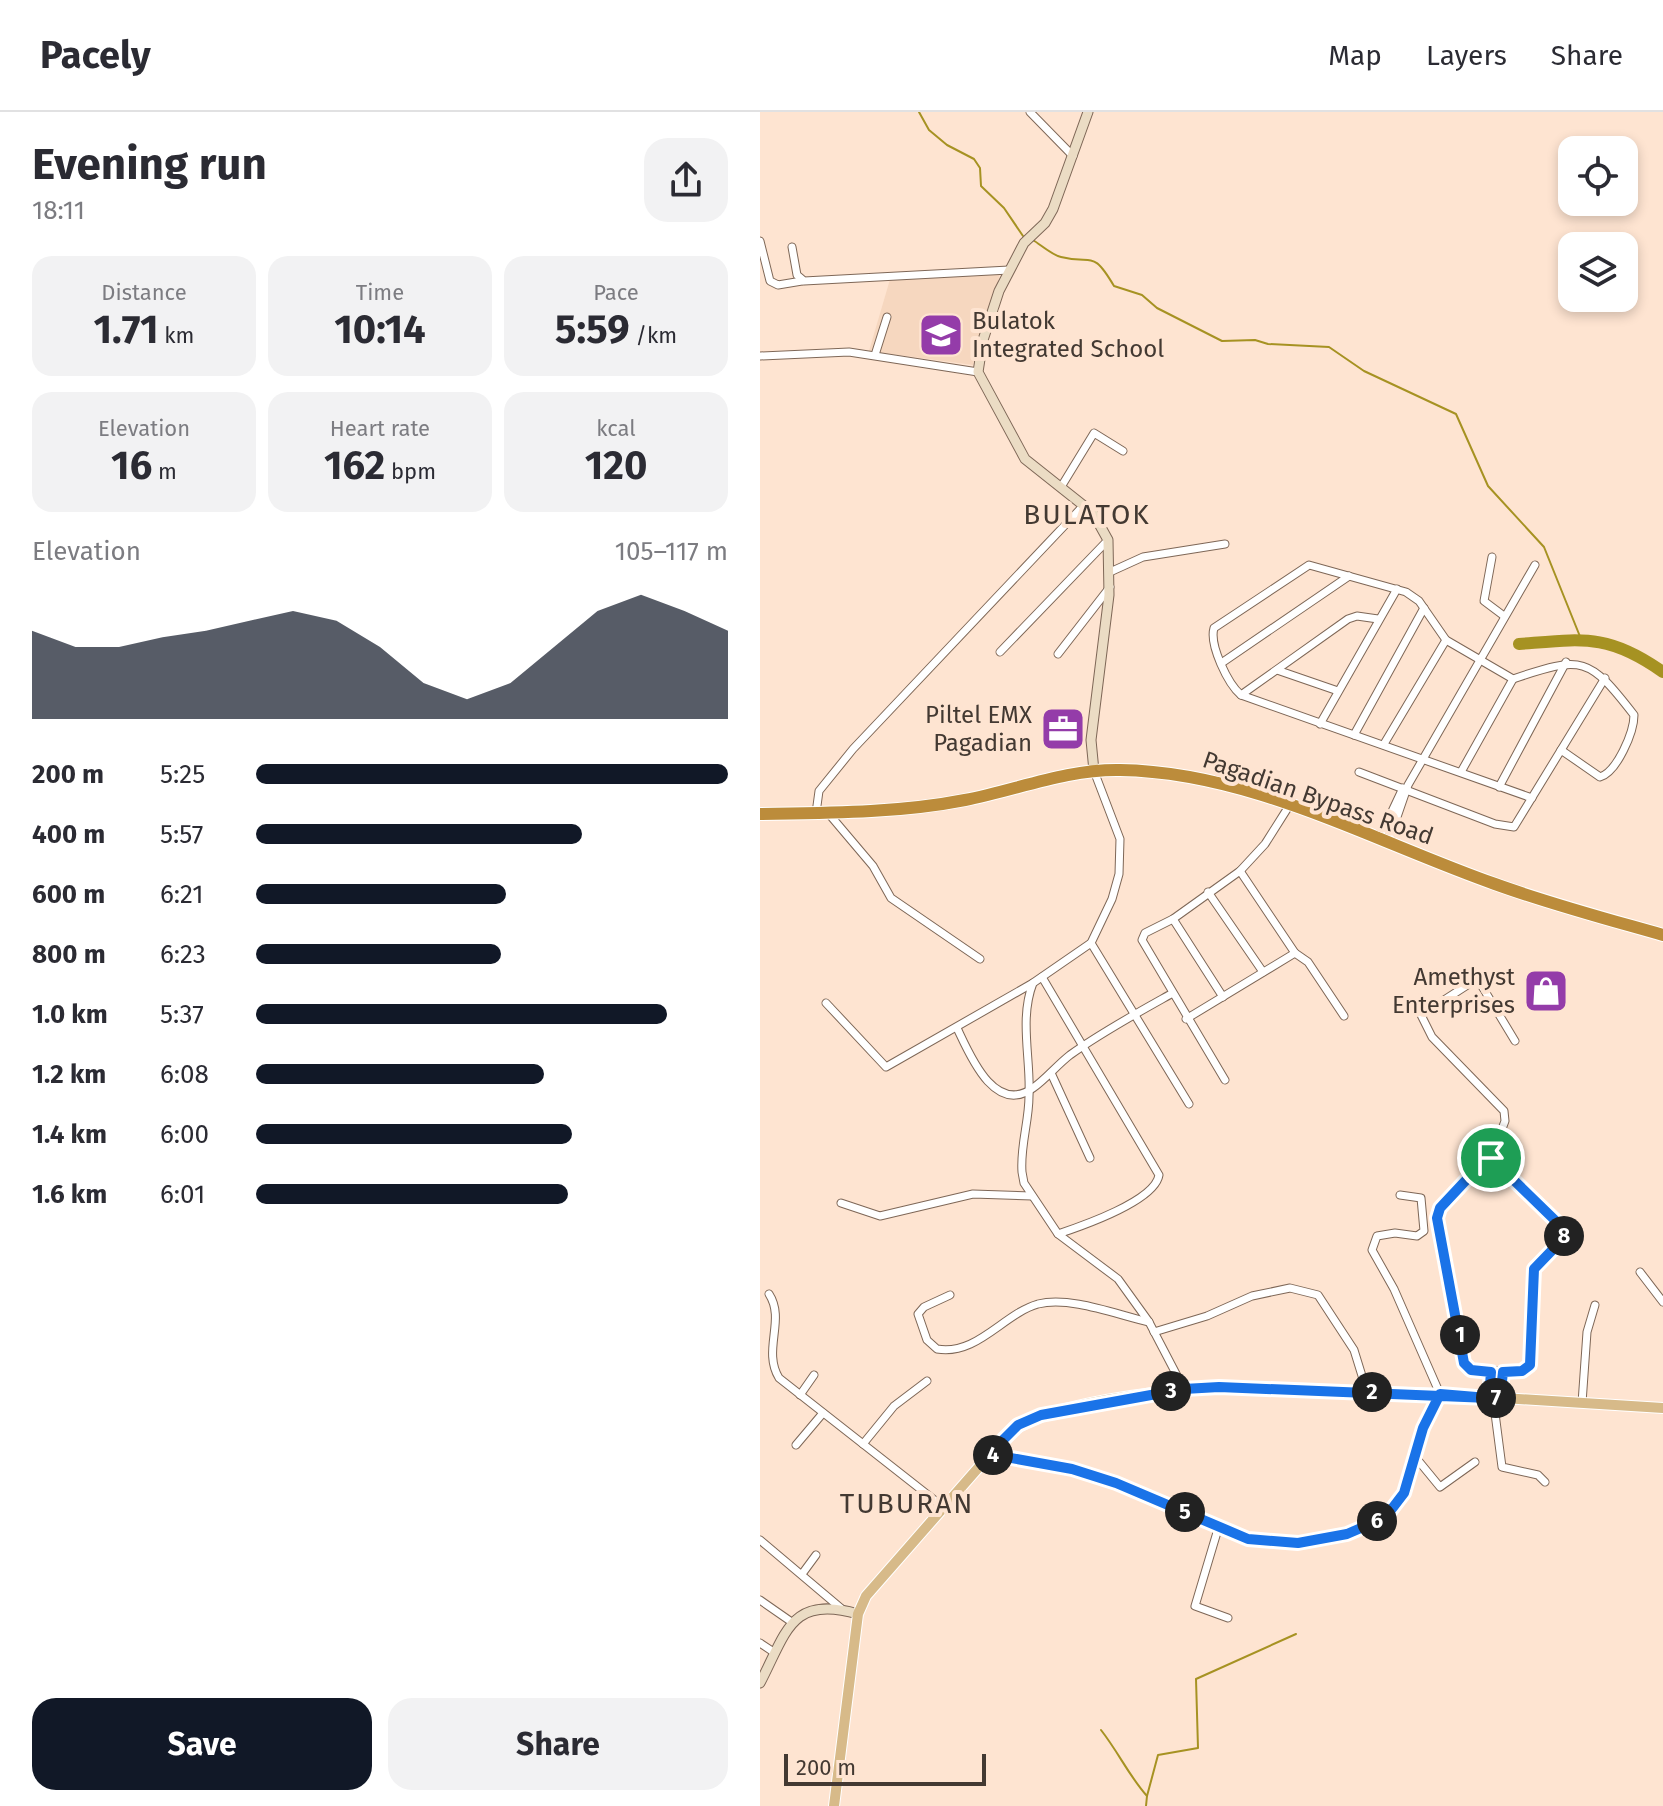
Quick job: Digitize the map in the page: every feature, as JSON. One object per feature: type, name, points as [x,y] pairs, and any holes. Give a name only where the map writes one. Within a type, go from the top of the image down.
[{"type":"highway","name":"Pagadian Bypass Road","points":[[760,814],[822,813],[964,800],[1094,771],[1184,775],[1215,781],[1289,806],[1505,888],[1663,935]]},
{"type":"main road","points":[[834,1806],[858,1614],[873,1586],[1018,1425],[1041,1415],[1184,1389],[1440,1394],[1663,1408]]},
{"type":"street","points":[[1030,112],[1073,156]]},
{"type":"street","points":[[826,1003],[886,1067],[1033,983],[1091,943],[1112,899],[1120,856],[1115,820],[1094,771],[1091,740],[1110,587],[1108,540],[1101,524],[1084,505],[1025,459],[978,372],[989,320],[1009,270],[1024,243],[1049,218],[1088,112]]},
{"type":"street","points":[[760,241],[770,281],[778,285],[1009,270]]},
{"type":"street","points":[[792,247],[797,275],[804,281]]},
{"type":"street","points":[[875,355],[887,317]]},
{"type":"street","points":[[760,356],[830,351],[978,372]]},
{"type":"street","points":[[1061,487],[1094,433],[1123,451]]},
{"type":"street","points":[[980,959],[891,898],[873,866],[822,813],[819,791],[853,749],[1084,505]]},
{"type":"street","points":[[1000,652],[1108,540]]},
{"type":"street","points":[[1110,572],[1143,557],[1225,544]]},
{"type":"street","points":[[1492,557],[1484,601],[1504,616]]},
{"type":"street","points":[[1383,841],[1405,789],[1535,565]]},
{"type":"street","points":[[1513,679],[1446,640],[1414,596],[1317,566],[1304,567],[1219,622],[1212,639],[1232,685],[1241,695],[1532,798]]},
{"type":"street","points":[[1223,662],[1349,576]]},
{"type":"street","points":[[1058,654],[1110,587]]},
{"type":"street","points":[[1320,724],[1397,589]]},
{"type":"street","points":[[1354,735],[1424,608]]},
{"type":"street","points":[[1241,695],[1348,619],[1357,616],[1378,619]]},
{"type":"street","points":[[1384,744],[1446,640]]},
{"type":"street","points":[[1499,787],[1566,662]]},
{"type":"street","points":[[1461,772],[1513,679],[1566,662],[1589,668],[1605,678],[1634,715],[1631,731],[1609,773],[1600,777],[1561,750]]},
{"type":"street","points":[[1277,670],[1338,691]]},
{"type":"street","points":[[1359,772],[1507,827],[1520,822],[1605,678]]},
{"type":"street","points":[[1225,1080],[1171,994],[1142,940],[1145,933],[1173,919],[1240,871],[1265,844],[1289,806]]},
{"type":"street","points":[[1240,871],[1295,953],[1308,962],[1344,1016]]},
{"type":"street","points":[[1208,892],[1263,972]]},
{"type":"street","points":[[1173,919],[1223,997]]},
{"type":"street","points":[[1091,943],[1189,1104]]},
{"type":"street","points":[[1186,1019],[1295,953]]},
{"type":"street","points":[[1042,977],[1159,1175],[1154,1189],[1137,1199],[1058,1234]]},
{"type":"street","points":[[1491,1158],[1565,1230],[1562,1240],[1534,1269],[1530,1365],[1522,1371],[1471,1370],[1464,1363],[1437,1218],[1440,1208],[1484,1161],[1491,1158],[1505,1121],[1504,1111],[1432,1037],[1421,1015],[1472,982],[1480,983],[1515,1041]]},
{"type":"street","points":[[1033,983],[1027,1007],[1030,1091],[1021,1160],[1024,1183],[1058,1234],[1108,1268],[1149,1322],[1184,1389]]},
{"type":"street","points":[[957,1028],[974,1064],[991,1085],[1014,1094],[1030,1091],[1085,1046],[1171,994]]},
{"type":"street","points":[[1051,1073],[1090,1158]]},
{"type":"street","points":[[841,1203],[880,1216],[973,1194],[1032,1196]]},
{"type":"street","points":[[989,1454],[1107,1480],[1218,1529],[1268,1543],[1298,1543],[1347,1534],[1375,1522],[1396,1504],[1417,1459],[1423,1428],[1440,1394],[1394,1289],[1372,1250],[1377,1236],[1395,1233],[1417,1236],[1424,1231],[1421,1198],[1400,1195]]},
{"type":"street","points":[[1640,1272],[1663,1302]]},
{"type":"street","points":[[1154,1332],[1207,1316],[1252,1296],[1290,1288],[1304,1291],[1318,1295],[1354,1350],[1367,1392]]},
{"type":"street","points":[[769,1294],[777,1310],[771,1344],[775,1374],[942,1506]]},
{"type":"street","points":[[950,1295],[924,1307],[918,1314],[927,1340],[937,1349],[959,1348],[1023,1311],[1049,1303],[1149,1322]]},
{"type":"street","points":[[1582,1403],[1588,1323],[1595,1305]]},
{"type":"street","points":[[1491,1372],[1502,1467],[1538,1475],[1545,1482]]},
{"type":"street","points":[[1494,1398],[1503,1372]]},
{"type":"street","points":[[800,1395],[814,1375]]},
{"type":"street","points":[[863,1444],[894,1406],[927,1381]]},
{"type":"street","points":[[796,1445],[823,1413]]},
{"type":"street","points":[[1417,1459],[1440,1487],[1475,1462]]},
{"type":"street","points":[[1218,1529],[1195,1606],[1228,1618]]},
{"type":"street","points":[[760,1540],[843,1610]]},
{"type":"street","points":[[802,1574],[816,1555]]},
{"type":"street","points":[[760,1600],[793,1623]]},
{"type":"street","points":[[760,1683],[793,1623],[812,1607],[858,1614]]},
{"type":"street","points":[[760,1643],[775,1653]]},
{"type":"shaded area","name":"Bulatok Integrated School","points":[[1001,271],[973,365],[869,351],[891,276]]},
{"type":"waterway","points":[[919,112],[929,130],[947,145],[974,159],[980,168],[981,186],[1004,208],[1023,236]]},
{"type":"waterway","points":[[1033,240],[1058,256],[1096,263],[1114,286],[1142,295],[1157,308],[1222,341],[1255,340],[1268,344],[1329,347],[1364,371],[1456,414],[1488,486],[1544,547],[1581,639]]},
{"type":"waterway","points":[[1519,644],[1578,640],[1610,645],[1644,659],[1663,672]]},
{"type":"waterway","points":[[1147,1796],[1158,1755],[1198,1748],[1196,1679],[1296,1634]]},
{"type":"waterway","points":[[1101,1730],[1147,1796],[1146,1806]]},
{"type":"place","name":"Bulatok Integrated School","points":[[941,335]]},
{"type":"place","name":"Piltel EMX Pagadian","points":[[1063,729]]},
{"type":"place","name":"Amethyst Enterprises","points":[[1546,991]]},
{"type":"district","name":"BULATOK","points":[[1087,514]]},
{"type":"district","name":"TUBURAN","points":[[907,1503]]},
{"type":"route","points":[[1491,1158],[1487,1158],[1440,1208],[1437,1218],[1464,1363],[1471,1370],[1491,1372],[1489,1398],[1440,1394],[1219,1387],[1184,1389],[1030,1418],[1018,1425],[989,1454],[1072,1469],[1116,1483],[1218,1529],[1257,1542],[1298,1543],[1347,1534],[1375,1522],[1386,1515],[1404,1493],[1417,1459],[1423,1428],[1440,1394],[1500,1399],[1503,1372],[1522,1371],[1530,1365],[1534,1269],[1562,1240],[1565,1230],[1496,1159],[1491,1158]]}]
